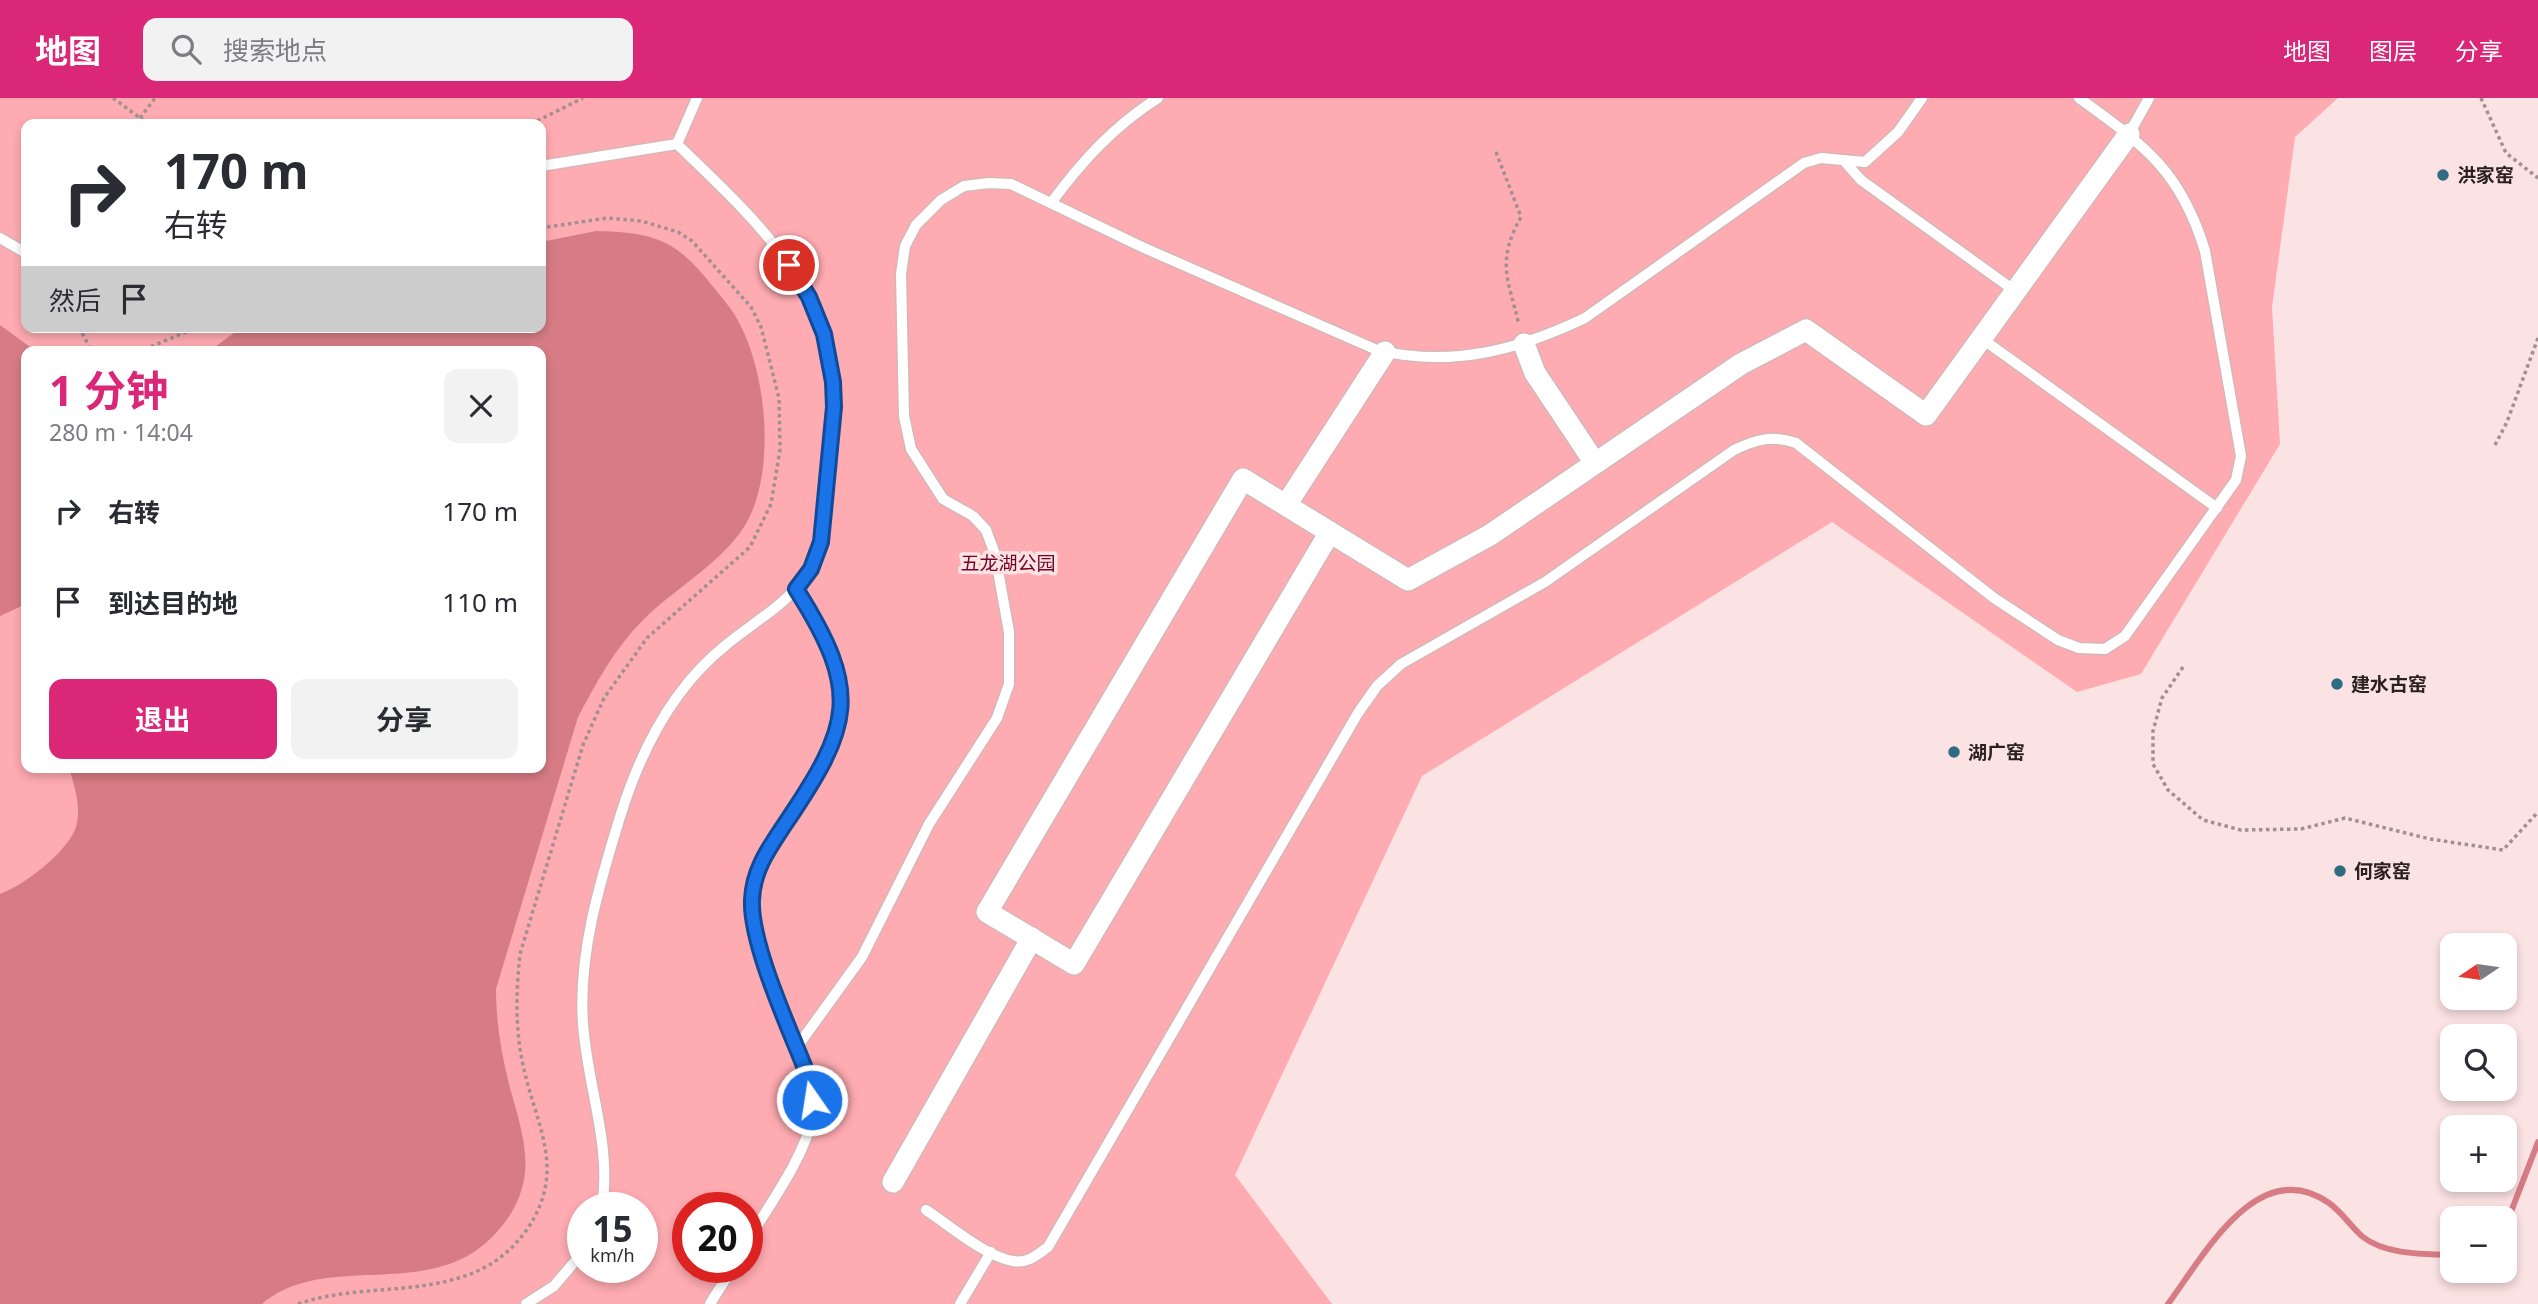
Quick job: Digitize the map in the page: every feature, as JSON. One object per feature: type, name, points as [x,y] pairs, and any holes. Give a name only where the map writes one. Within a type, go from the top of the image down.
[{"type":"street","points":[[1330,532],[1074,964],[987,912],[1242,479],[1286,505],[1330,532],[1408,580],[1490,535],[1741,363],[1806,330],[1926,415],[2129,134]]},
{"type":"street","points":[[1524,344],[1535,373],[1595,464]]},
{"type":"street","points":[[1286,505],[1385,352]]},
{"type":"street","points":[[893,1182],[1032,939]]},
{"type":"lane","points":[[677,144],[697,98]]},
{"type":"lane","points":[[1051,203],[1082,161],[1126,118],[1158,98]]},
{"type":"lane","points":[[797,1047],[862,957],[929,824],[997,718],[1009,684],[1009,632],[995,554],[986,530],[973,516],[943,499],[911,449],[904,415],[901,274],[905,246],[924,217],[941,200],[964,186],[1011,184],[1142,247],[1385,352],[1410,358],[1443,359],[1505,350],[1585,318],[1804,163],[1821,158],[1846,163],[1865,162],[1898,132],[1922,98]]},
{"type":"lane","points":[[926,1210],[990,1252],[1014,1262],[1032,1259],[1048,1247],[1358,713],[1377,686],[1401,664],[1545,582],[1734,450],[1767,438],[1777,437],[1796,443],[1994,598],[2058,639],[2079,648],[2105,649],[2125,636],[2236,480],[2241,456],[2205,251],[2197,225],[2180,191],[2160,162],[2129,134],[2079,98]]},
{"type":"lane","points":[[2129,134],[2149,98]]},
{"type":"lane","points":[[546,165],[677,144]]},
{"type":"lane","points":[[603,1192],[604,1146],[585,1049],[583,974],[591,927],[627,795],[661,721],[690,680],[724,646],[796,589],[811,569],[821,542],[834,407],[824,334],[809,297],[779,250],[757,222],[677,144]]},
{"type":"lane","points":[[1846,163],[1861,180],[2015,291]]},
{"type":"lane","points":[[0,238],[21,250]]},
{"type":"lane","points":[[1981,338],[2217,508]]},
{"type":"lane","points":[[763,1214],[803,1145],[813,1113],[810,1081],[755,932],[752,899],[763,857],[817,777],[832,749],[841,694],[837,668],[824,637],[796,589]]},
{"type":"lane","points":[[960,1304],[990,1252]]},
{"type":"lane","points":[[526,1304],[554,1286],[567,1271]]},
{"type":"lane","points":[[710,1304],[723,1283]]},
{"type":"path","points":[[113,98],[140,118],[155,98]]},
{"type":"path","points":[[541,119],[583,98]]},
{"type":"path","points":[[2481,98],[2506,153],[2538,178]]},
{"type":"path","points":[[1496,152],[1521,217],[1508,239],[1503,260],[1524,344]]},
{"type":"path","points":[[298,1304],[339,1294],[415,1288],[475,1272],[513,1247],[538,1213],[546,1189],[548,1162],[523,1065],[517,1019],[520,954],[583,745],[604,698],[631,657],[670,616],[750,547],[771,504],[780,450],[779,398],[771,361],[751,307],[709,257],[678,232],[641,221],[607,218],[546,227]]},
{"type":"path","points":[[152,346],[184,333]]},
{"type":"path","points":[[2495,445],[2507,422],[2538,338]]},
{"type":"path","points":[[2183,667],[2162,698],[2153,731],[2152,764],[2168,790],[2203,820],[2241,830],[2301,830],[2345,818],[2430,839],[2503,850],[2538,812]]},
{"type":"green space","name":"五龙湖公园","points":[[0,98],[2338,98],[2295,137],[2272,307],[2280,444],[2141,674],[2077,692],[1832,522],[1422,776],[1235,1175],[1332,1304],[0,1304]]},
{"type":"shaded area","points":[[596,231],[621,232],[659,240],[686,257],[727,304],[741,326],[759,382],[765,445],[762,476],[755,504],[744,527],[710,565],[655,609],[633,631],[607,666],[578,717],[496,989],[501,1049],[525,1151],[524,1182],[519,1198],[495,1234],[469,1255],[441,1267],[316,1280],[288,1288],[262,1304],[0,1304],[0,894],[42,869],[61,851],[74,832],[78,808],[70,773],[546,773],[546,346],[216,346],[234,333],[546,333],[546,241]]},
{"type":"shaded area","points":[[0,325],[29,346],[21,346],[21,606],[0,616]]},
{"type":"waterway","points":[[2513,1206],[2538,1142]]},
{"type":"waterway","points":[[2168,1304],[2198,1261],[2235,1217],[2256,1201],[2279,1191],[2303,1191],[2329,1203],[2372,1243],[2394,1250],[2440,1254]]},
{"type":"place","name":"洪家窑","points":[[2443,175]]},
{"type":"place","name":"建水古窑","points":[[2337,684]]},
{"type":"place","name":"湖广窑","points":[[1954,752]]},
{"type":"place","name":"何家窑","points":[[2340,871]]},
{"type":"route","points":[[789,265],[809,297],[824,334],[833,382],[834,407],[821,542],[811,569],[796,589],[815,619],[837,668],[841,694],[840,714],[832,749],[825,763],[763,857],[754,885],[752,916],[760,948],[810,1081],[812,1100]]}]
